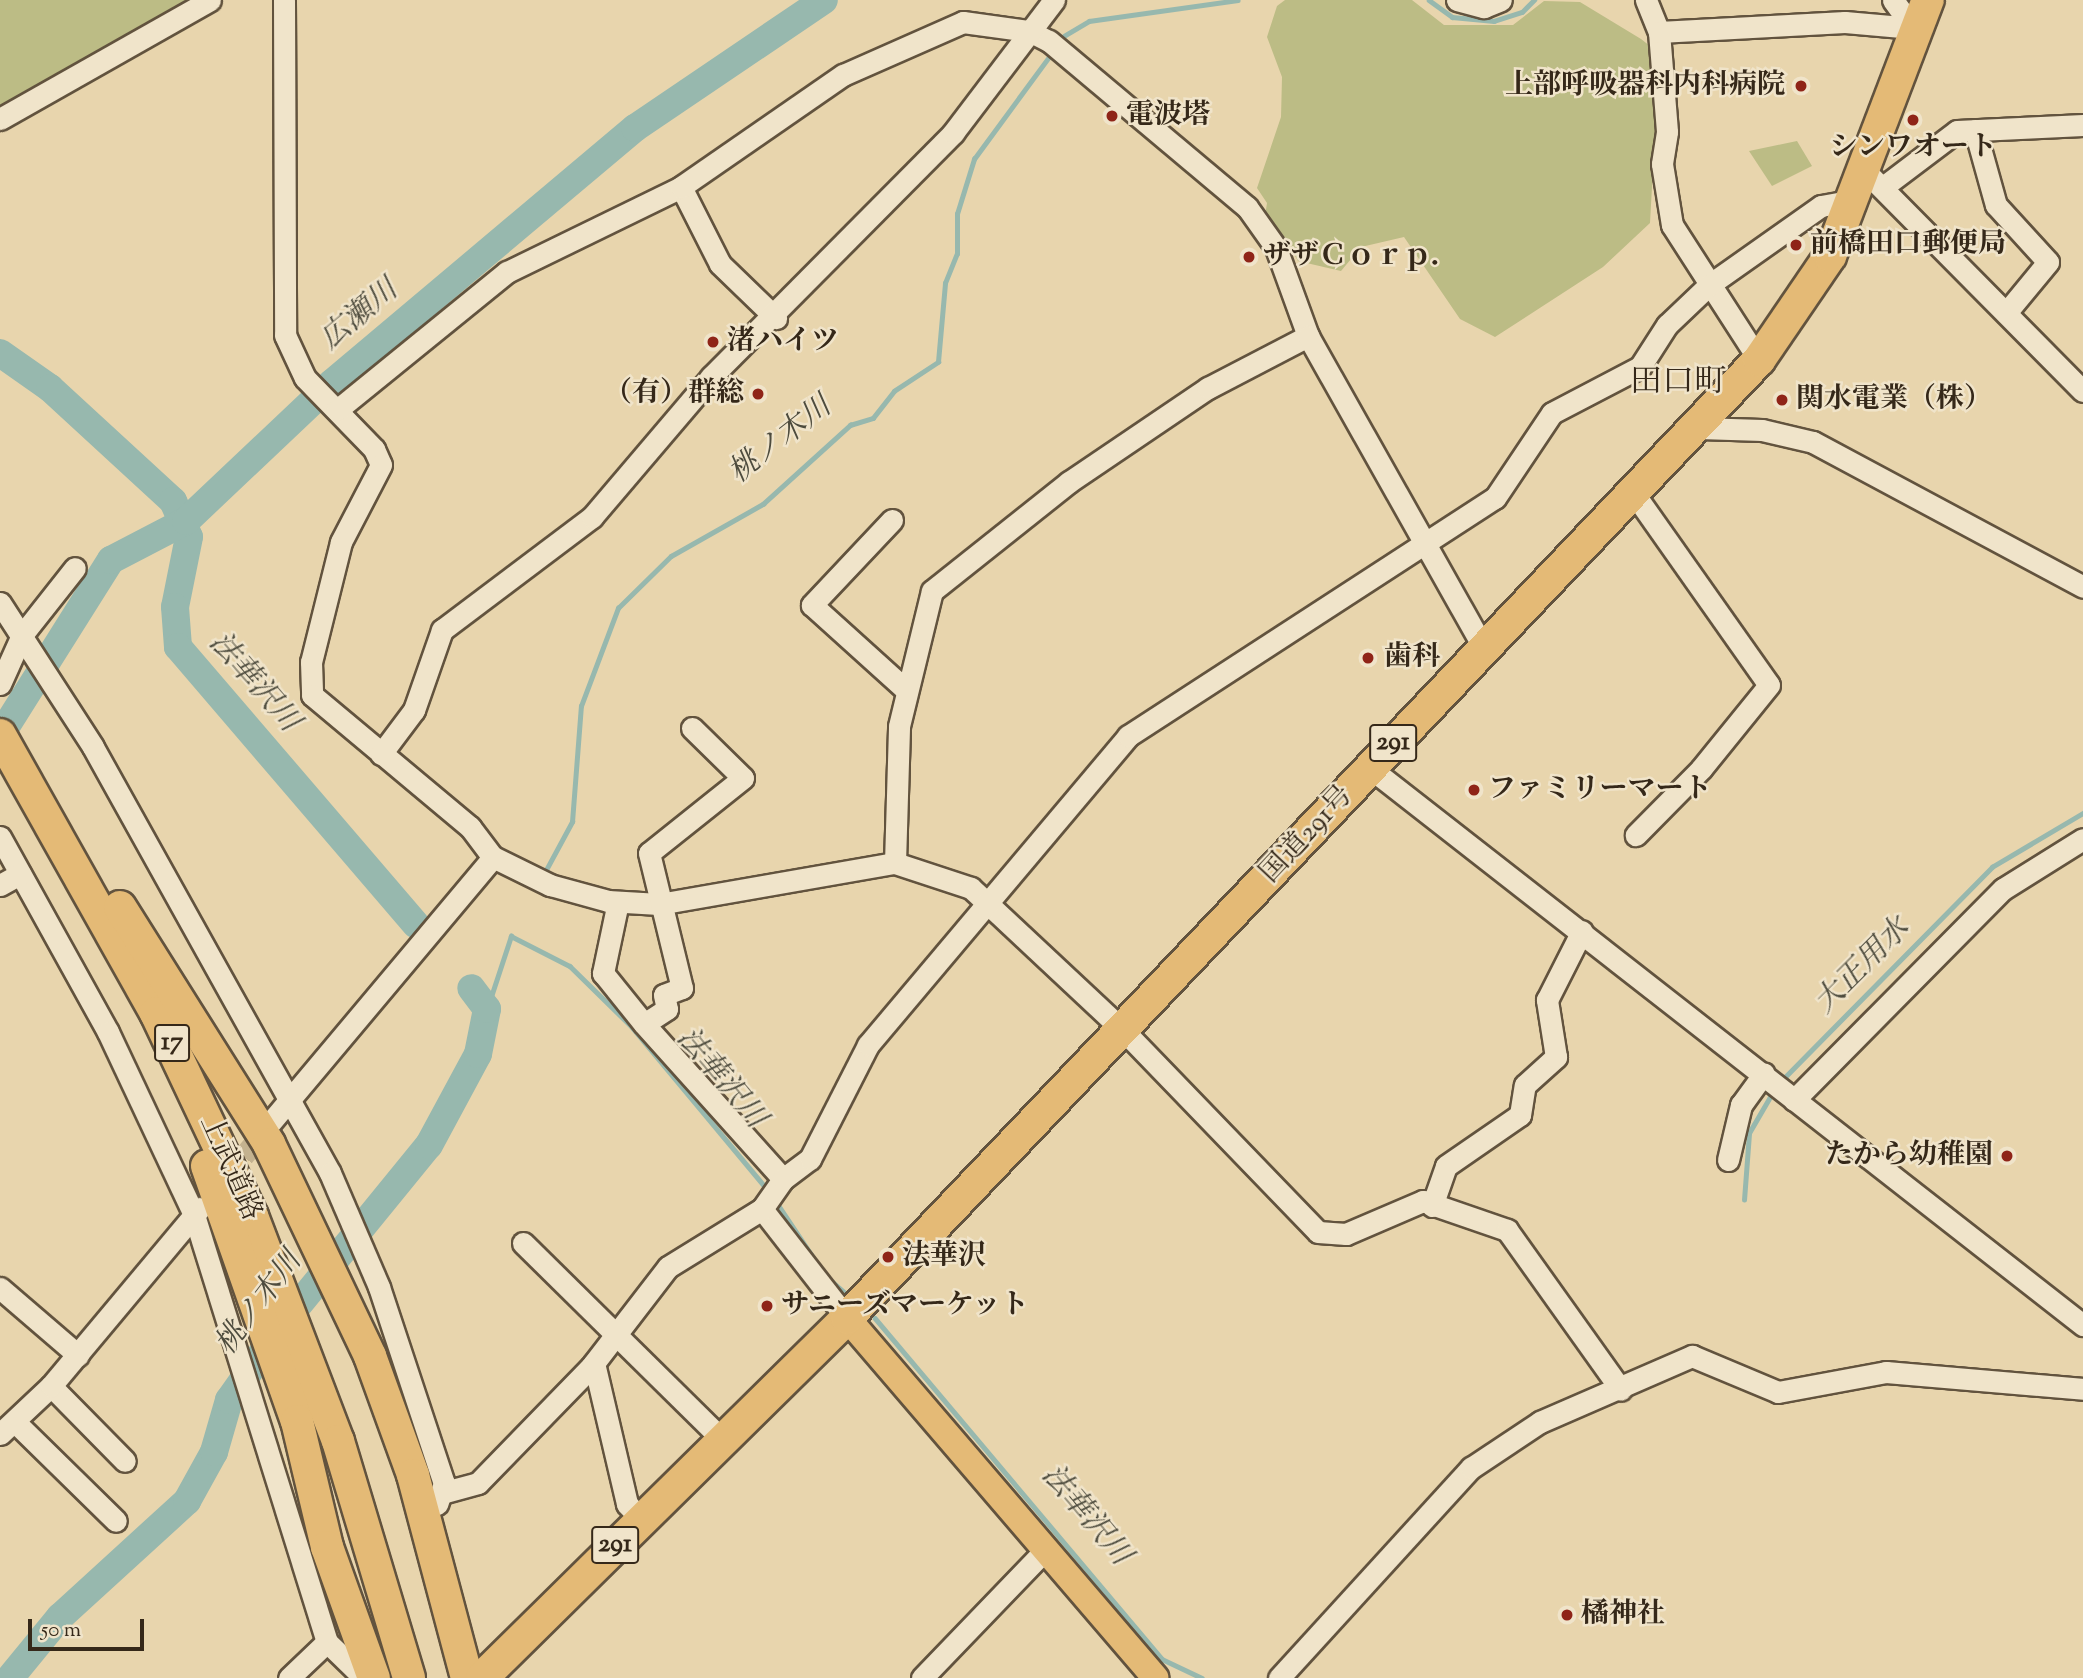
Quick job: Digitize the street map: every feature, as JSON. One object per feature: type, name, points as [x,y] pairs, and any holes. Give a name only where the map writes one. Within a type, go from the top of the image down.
[{"type":"highway","name":"国道291号","points":[[512,1678],[751,1416],[1124,1031],[1483,647],[1635,495],[1759,360],[1830,256],[1868,187],[1913,28],[1928,0]]},
{"type":"highway","name":"17","points":[[7,745],[39,799]]},
{"type":"highway","points":[[39,799],[180,995],[269,1144],[385,1391],[424,1518],[467,1678]]},
{"type":"highway","points":[[39,799],[158,1042],[263,1320],[282,1377],[327,1547],[374,1678]]},
{"type":"highway","name":"上武道路","points":[[39,799],[194,1088],[285,1296],[361,1512],[408,1678]]},
{"type":"highway","name":"国道291号","points":[[482,1678],[640,1518],[751,1416]]},
{"type":"main road","points":[[847,1318],[1156,1678]]},
{"type":"street","points":[[0,119],[211,0]]},
{"type":"street","points":[[284,0],[282,319],[290,350],[312,385],[335,408],[382,465],[341,542],[310,686],[381,754],[470,827],[493,857],[529,877],[618,902],[659,904],[895,863],[971,888],[988,900],[1124,1031],[1318,1232],[1346,1234],[1423,1201],[1507,1230],[1621,1390]]},
{"type":"street","points":[[381,754],[414,710],[442,630],[592,517],[711,377],[776,318],[953,133],[1054,0]]},
{"type":"street","points":[[1457,0],[1485,7],[1501,0]]},
{"type":"street","points":[[1646,0],[1658,32],[1667,132],[1662,164],[1672,225],[1759,360]]},
{"type":"street","points":[[1893,0],[1913,28]]},
{"type":"street","points":[[335,408],[507,272],[681,187],[842,75],[942,26],[963,22],[1029,31],[1137,110],[1247,207],[1276,248],[1308,336],[1483,647]]},
{"type":"street","points":[[1658,32],[1833,23],[1913,28]]},
{"type":"street","points":[[424,1518],[444,1492],[478,1483],[594,1363],[612,1336],[668,1268],[762,1209],[783,1179],[810,1159],[868,1045],[1128,736],[1424,541],[1495,498],[1552,413],[1640,367],[1667,325],[1709,285],[1821,206],[1868,187],[1957,131],[2083,125]]},
{"type":"street","points":[[1975,130],[1996,205],[2048,262],[2006,313]]},
{"type":"street","points":[[681,187],[720,264],[776,318]]},
{"type":"street","points":[[1868,187],[2006,313],[2083,391]]},
{"type":"street","points":[[895,863],[905,689],[932,591],[1069,482],[1208,388],[1308,336]]},
{"type":"street","points":[[1699,428],[1762,430],[1813,442],[2083,587]]},
{"type":"street","points":[[1635,495],[1769,685],[1636,835]]},
{"type":"street","points":[[892,520],[812,605],[905,689]]},
{"type":"street","points":[[0,684],[25,639],[75,568]]},
{"type":"street","points":[[0,603],[56,688],[291,1100],[348,1214],[370,1266],[444,1492]]},
{"type":"street","points":[[644,1024],[667,1009],[664,995],[682,988],[659,904],[649,853],[743,778],[692,728]]},
{"type":"street","points":[[1370,768],[1764,1073],[1794,1100],[2083,1325]]},
{"type":"street","points":[[0,837],[108,1032],[194,1215],[327,1642],[364,1678]]},
{"type":"street","points":[[1794,1100],[2003,889],[2083,839]]},
{"type":"street","points":[[270,1123],[493,857]]},
{"type":"street","points":[[0,885],[20,874]]},
{"type":"street","points":[[618,902],[603,973],[644,1024],[783,1179]]},
{"type":"street","points":[[1432,1206],[1446,1166],[1520,1115],[1525,1085],[1556,1057],[1547,1000],[1582,931]]},
{"type":"street","points":[[1728,1160],[1741,1105],[1764,1073]]},
{"type":"street","points":[[116,1521],[7,1428],[51,1386],[214,1193]]},
{"type":"street","points":[[762,1209],[847,1318]]},
{"type":"street","points":[[523,1243],[612,1336],[723,1440]]},
{"type":"street","points":[[0,1288],[78,1355]]},
{"type":"street","points":[[1279,1678],[1471,1468],[1539,1422],[1621,1390],[1692,1356],[1778,1392],[1886,1372],[2083,1390]]},
{"type":"street","points":[[594,1363],[627,1504],[640,1518]]},
{"type":"street","points":[[51,1386],[125,1461]]},
{"type":"street","points":[[922,1678],[1046,1549]]},
{"type":"street","points":[[289,1678],[327,1642]]},
{"type":"green space","points":[[0,0],[190,0],[0,106]]},
{"type":"green space","points":[[1285,0],[1412,0],[1444,25],[1513,25],[1544,1],[1580,2],[1641,39],[1650,46],[1657,96],[1650,223],[1603,267],[1495,337],[1460,319],[1404,237],[1361,247],[1341,271],[1298,261],[1287,242],[1263,230],[1267,203],[1257,188],[1281,117],[1282,77],[1267,37],[1277,6]]},
{"type":"green space","points":[[1797,141],[1812,166],[1772,186],[1749,151]]},
{"type":"waterway","name":"広瀬川","points":[[0,736],[111,560],[186,521],[332,383],[635,128],[824,0]]},
{"type":"waterway","name":"桃ノ木川","points":[[1064,36],[1089,21],[1238,0]]},
{"type":"waterway","name":"桃ノ木川","points":[[1429,0],[1452,17],[1494,21],[1522,12],[1534,0]]},
{"type":"waterway","name":"桃ノ木川","points":[[546,870],[572,822],[581,706],[618,608],[671,556],[763,504],[850,425],[873,418],[894,391],[938,362],[945,283],[957,254],[957,214],[974,159],[1049,57]]},
{"type":"waterway","name":"法華沢川","points":[[0,353],[50,388],[173,501],[189,537],[175,607],[178,647],[415,924]]},
{"type":"waterway","name":"大正用水","points":[[1782,1080],[1992,867],[2083,813]]},
{"type":"waterway","name":"法華沢川","points":[[487,1009],[511,936],[570,966],[632,1027],[768,1190]]},
{"type":"waterway","name":"桃ノ木川","points":[[10,1678],[60,1617],[187,1501],[214,1452],[229,1400],[282,1325],[429,1145],[478,1054],[487,1009],[471,988]]},
{"type":"waterway","name":"大正用水","points":[[1744,1200],[1749,1133],[1774,1090]]},
{"type":"waterway","name":"法華沢川","points":[[775,1200],[815,1260]]},
{"type":"waterway","name":"法華沢川","points":[[828,1278],[849,1296]]},
{"type":"waterway","name":"法華沢川","points":[[875,1318],[1162,1659],[1202,1678]]},
{"type":"tunnel","points":[[224,1180],[270,1124]]},
{"type":"place","name":"上部呼吸器科内科病院","points":[[1801,86]]},
{"type":"place","name":"電波塔","points":[[1112,116]]},
{"type":"place","name":"シンワオート","points":[[1913,120]]},
{"type":"place","name":"前橋田口郵便局","points":[[1796,245]]},
{"type":"place","name":"ザザＣｏｒｐ．","points":[[1249,257]]},
{"type":"place","name":"渚ハイツ","points":[[713,342]]},
{"type":"place","name":"（有）群総","points":[[758,394]]},
{"type":"place","name":"関水電業（株）","points":[[1782,400]]},
{"type":"place","name":"歯科","points":[[1368,658]]},
{"type":"place","name":"ファミリーマート","points":[[1474,790]]},
{"type":"place","name":"たから幼稚園","points":[[2007,1156]]},
{"type":"place","name":"法華沢","points":[[888,1257]]},
{"type":"place","name":"サニーズマーケット","points":[[767,1306]]},
{"type":"place","name":"橘神社","points":[[1567,1615]]},
{"type":"district","name":"田口町","points":[[1678,383]]}]
